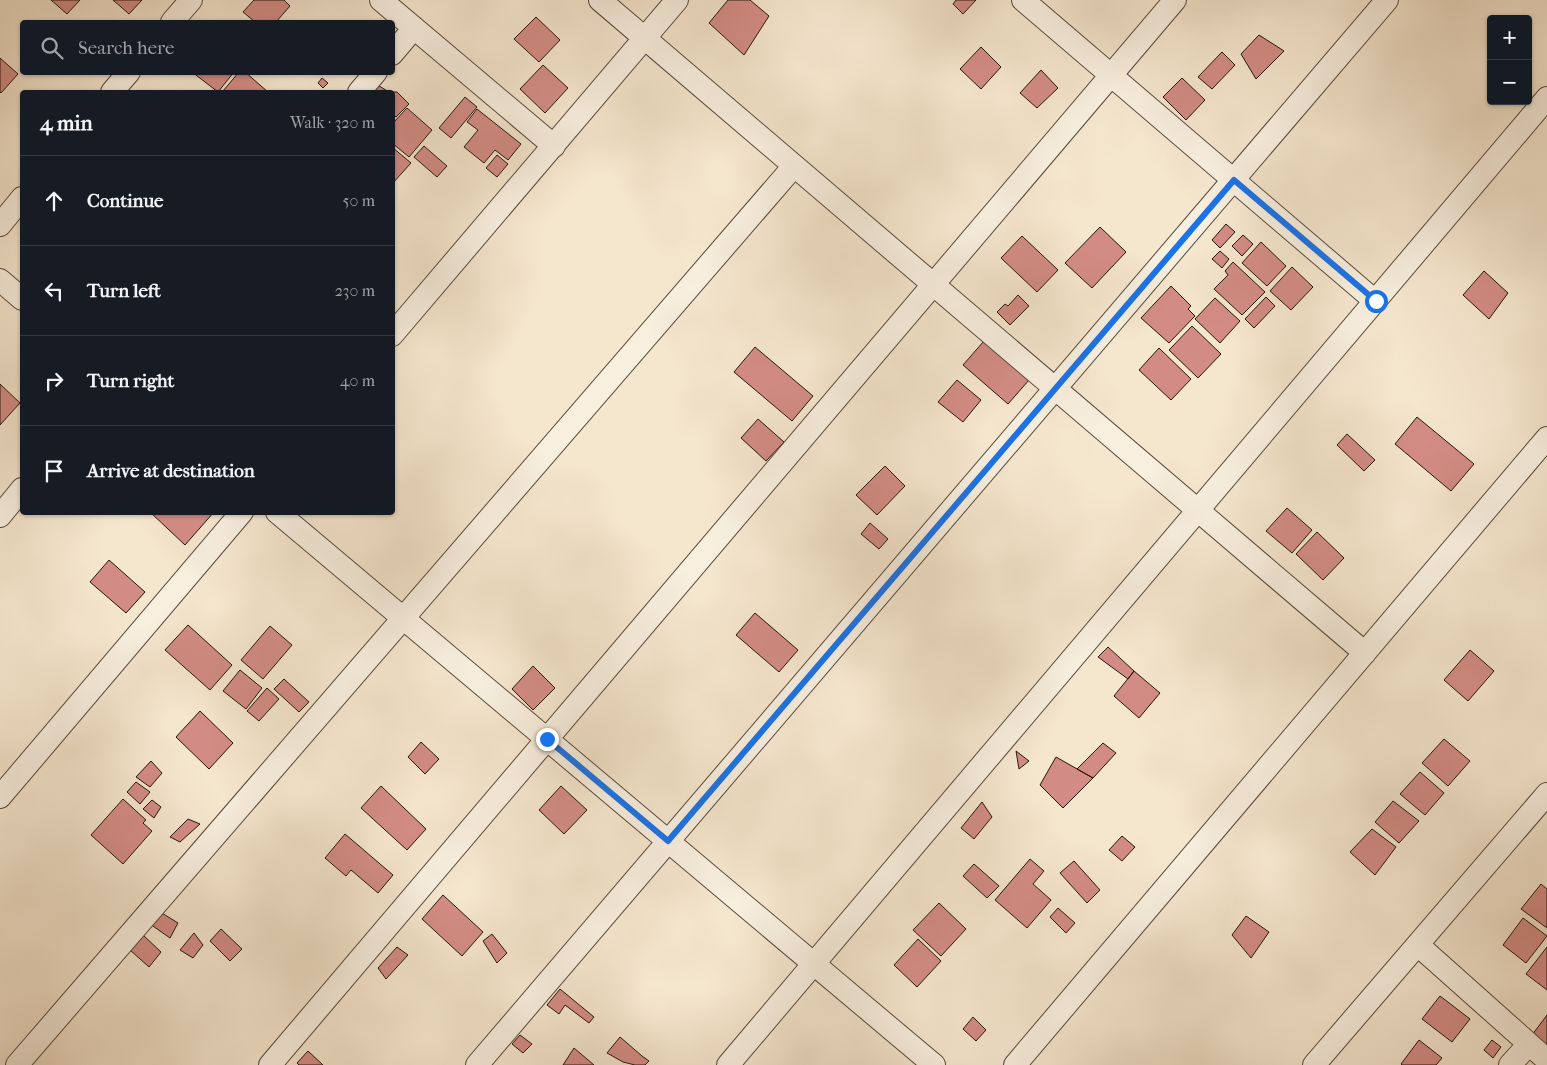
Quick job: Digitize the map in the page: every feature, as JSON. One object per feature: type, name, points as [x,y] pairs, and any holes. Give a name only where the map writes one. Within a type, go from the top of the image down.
[{"type":"street","points":[[174,20],[191,0]]},
{"type":"street","points":[[381,0],[554,146]]},
{"type":"street","points":[[600,0],[1365,653]]},
{"type":"street","points":[[395,332],[677,0]]},
{"type":"street","points":[[1023,0],[1376,301]]},
{"type":"street","points":[[270,1065],[1175,0]]},
{"type":"street","points":[[477,1065],[1388,0]]},
{"type":"street","points":[[395,50],[414,28]]},
{"type":"street","points":[[114,90],[126,75]]},
{"type":"street","points":[[362,90],[374,75]]},
{"type":"street","points":[[728,1065],[1547,98]]},
{"type":"street","points":[[17,1065],[794,166]]},
{"type":"street","points":[[0,225],[20,200]]},
{"type":"street","points":[[0,280],[20,297]]},
{"type":"street","points":[[1015,1065],[1547,438]]},
{"type":"street","points":[[0,516],[20,491]]},
{"type":"street","points":[[0,797],[239,515]]},
{"type":"street","points":[[281,515],[934,1065]]},
{"type":"street","points":[[1314,1065],[1547,794]]},
{"type":"street","points":[[1418,945],[1547,1060]]},
{"type":"street","points":[[1510,1065],[1529,1044]]},
{"type":"building","points":[[51,0],[80,0],[67,14]]},
{"type":"building","points":[[113,0],[142,0],[129,14]]},
{"type":"building","points":[[254,0],[284,0],[290,6],[278,20],[253,20],[243,12]]},
{"type":"building","points":[[728,0],[750,0],[769,16],[744,55],[709,23]]},
{"type":"building","points":[[956,0],[976,0],[963,14],[953,4]]},
{"type":"building","points":[[536,17],[560,40],[539,62],[514,39]]},
{"type":"building","points":[[1259,35],[1284,51],[1256,79],[1241,54]]},
{"type":"building","points":[[981,47],[1001,67],[981,89],[960,69]]},
{"type":"building","points":[[1222,52],[1235,65],[1212,89],[1198,77]]},
{"type":"building","points":[[0,58],[18,74],[1,93],[0,92]]},
{"type":"building","points":[[543,65],[568,88],[545,113],[520,89]]},
{"type":"building","points":[[1041,70],[1058,88],[1037,108],[1020,93]]},
{"type":"building","points":[[196,75],[232,75],[220,90],[215,90]]},
{"type":"building","points":[[236,75],[248,75],[266,90],[224,90]]},
{"type":"building","points":[[322,78],[328,83],[323,88],[318,83]]},
{"type":"building","points":[[1182,78],[1205,100],[1186,120],[1163,97]]},
{"type":"building","points":[[376,84],[386,90],[372,90]]},
{"type":"building","points":[[395,92],[397,92],[409,104],[396,117]]},
{"type":"building","points":[[465,97],[477,107],[451,138],[439,128]]},
{"type":"building","points":[[407,108],[432,130],[409,157],[395,145],[395,121]]},
{"type":"building","points":[[477,109],[521,144],[508,160],[495,150],[484,163],[464,147],[478,130],[467,122]]},
{"type":"building","points":[[424,146],[447,166],[437,177],[414,157]]},
{"type":"building","points":[[395,150],[411,163],[395,181]]},
{"type":"building","points":[[497,155],[508,164],[497,177],[486,168]]},
{"type":"building","points":[[1226,224],[1235,232],[1220,248],[1212,240]]},
{"type":"building","points":[[1100,227],[1126,252],[1092,288],[1065,263]]},
{"type":"building","points":[[1243,235],[1253,244],[1242,256],[1232,246]]},
{"type":"building","points":[[1022,236],[1058,270],[1037,292],[1001,258]]},
{"type":"building","points":[[1261,242],[1286,266],[1267,286],[1242,263]]},
{"type":"building","points":[[1220,251],[1229,259],[1222,268],[1212,259]]},
{"type":"building","points":[[1233,262],[1265,292],[1242,315],[1214,289],[1228,275],[1225,271]]},
{"type":"building","points":[[1292,267],[1313,287],[1291,310],[1270,291]]},
{"type":"building","points":[[1484,271],[1508,293],[1489,319],[1463,295]]},
{"type":"building","points":[[1171,286],[1191,306],[1188,309],[1195,316],[1169,343],[1141,318]]},
{"type":"building","points":[[1018,295],[1029,306],[1010,325],[997,312],[1005,304],[1008,306]]},
{"type":"building","points":[[1266,297],[1275,306],[1254,328],[1245,319]]},
{"type":"building","points":[[1215,298],[1240,321],[1220,343],[1195,319]]},
{"type":"building","points":[[1192,326],[1221,354],[1198,378],[1169,350]]},
{"type":"building","points":[[984,341],[1029,380],[1008,404],[963,365]]},
{"type":"building","points":[[755,347],[813,396],[792,421],[734,372]]},
{"type":"building","points":[[1159,348],[1191,379],[1171,400],[1139,370]]},
{"type":"building","points":[[957,380],[981,400],[963,422],[938,402]]},
{"type":"building","points":[[0,384],[20,403],[0,425]]},
{"type":"building","points":[[1417,417],[1474,464],[1451,491],[1395,444]]},
{"type":"building","points":[[758,419],[784,442],[766,461],[741,438]]},
{"type":"building","points":[[1347,434],[1375,460],[1364,471],[1337,445]]},
{"type":"building","points":[[885,466],[905,486],[877,515],[856,495]]},
{"type":"building","points":[[1287,508],[1312,530],[1292,553],[1266,531]]},
{"type":"building","points":[[153,515],[211,515],[185,545]]},
{"type":"building","points":[[870,523],[888,539],[879,549],[861,534]]},
{"type":"building","points":[[1317,532],[1344,558],[1323,580],[1296,554]]},
{"type":"building","points":[[109,560],[145,592],[126,613],[90,582]]},
{"type":"building","points":[[755,613],[798,650],[779,672],[736,635]]},
{"type":"building","points":[[188,625],[232,665],[210,690],[165,650]]},
{"type":"building","points":[[270,626],[292,645],[263,679],[241,660]]},
{"type":"building","points":[[1108,647],[1134,671],[1128,679],[1098,657]]},
{"type":"building","points":[[1470,650],[1494,671],[1468,701],[1444,680]]},
{"type":"building","points":[[533,666],[555,688],[533,710],[512,689]]},
{"type":"building","points":[[240,670],[262,688],[246,709],[223,691]]},
{"type":"building","points":[[1134,671],[1160,693],[1139,718],[1114,696]]},
{"type":"building","points":[[284,679],[309,702],[299,712],[274,689]]},
{"type":"building","points":[[267,688],[279,699],[259,721],[247,711]]},
{"type":"building","points":[[200,711],[233,743],[209,769],[176,737]]},
{"type":"building","points":[[1444,739],[1470,761],[1448,786],[1422,763]]},
{"type":"building","points":[[421,742],[439,759],[425,774],[408,757]]},
{"type":"building","points":[[1103,743],[1116,753],[1093,778],[1077,769]]},
{"type":"building","points":[[1016,751],[1029,761],[1019,769]]},
{"type":"building","points":[[1056,757],[1093,778],[1063,808],[1040,785]]},
{"type":"building","points":[[151,761],[162,773],[150,787],[136,777]]},
{"type":"building","points":[[1420,772],[1444,793],[1425,815],[1400,794]]},
{"type":"building","points":[[136,782],[150,792],[140,804],[127,792]]},
{"type":"building","points":[[381,786],[426,829],[407,850],[361,808]]},
{"type":"building","points":[[561,786],[587,810],[564,834],[539,810]]},
{"type":"building","points":[[123,799],[146,820],[143,823],[152,831],[123,864],[91,835]]},
{"type":"building","points":[[152,800],[161,807],[154,818],[143,809]]},
{"type":"building","points":[[1393,801],[1419,821],[1399,843],[1375,822]]},
{"type":"building","points":[[982,802],[992,817],[974,839],[961,828]]},
{"type":"building","points":[[188,819],[200,824],[180,842],[170,837]]},
{"type":"building","points":[[1372,829],[1396,847],[1375,875],[1350,852]]},
{"type":"building","points":[[345,834],[393,875],[378,893],[351,870],[346,876],[325,858]]},
{"type":"building","points":[[1122,836],[1135,847],[1122,861],[1109,850]]},
{"type":"building","points":[[1030,859],[1044,871],[1033,884],[1051,900],[1027,928],[995,900]]},
{"type":"building","points":[[1074,861],[1100,890],[1087,903],[1060,873]]},
{"type":"building","points":[[974,864],[999,886],[987,898],[963,876]]},
{"type":"building","points":[[1541,884],[1547,889],[1547,928],[1521,909]]},
{"type":"building","points":[[443,895],[483,932],[462,956],[422,919]]},
{"type":"building","points":[[939,903],[966,929],[941,956],[913,930]]},
{"type":"building","points":[[1058,908],[1075,923],[1066,933],[1050,917]]},
{"type":"building","points":[[157,910],[178,923],[170,938],[150,924]]},
{"type":"building","points":[[1246,916],[1269,932],[1251,958],[1232,935]]},
{"type":"building","points":[[1523,918],[1547,936],[1526,963],[1503,945]]},
{"type":"building","points":[[221,929],[242,949],[230,961],[210,941]]},
{"type":"building","points":[[194,933],[203,945],[193,958],[180,950]]},
{"type":"building","points":[[492,934],[507,953],[497,963],[483,941]]},
{"type":"building","points":[[143,935],[161,952],[149,967],[130,950]]},
{"type":"building","points":[[918,939],[941,961],[917,987],[894,965]]},
{"type":"building","points":[[397,947],[408,955],[386,979],[378,968]]},
{"type":"building","points":[[1547,947],[1547,990],[1526,974]]},
{"type":"building","points":[[560,989],[594,1017],[589,1023],[565,1005],[559,1014],[547,1005]]},
{"type":"building","points":[[1440,996],[1470,1019],[1452,1042],[1422,1019]]},
{"type":"building","points":[[1547,1015],[1547,1047],[1532,1035]]},
{"type":"building","points":[[973,1017],[986,1030],[976,1041],[963,1029]]},
{"type":"building","points":[[520,1035],[532,1044],[523,1053],[512,1044]]},
{"type":"building","points":[[620,1037],[649,1061],[645,1065],[635,1065],[623,1062],[607,1053]]},
{"type":"building","points":[[1419,1040],[1442,1058],[1436,1065],[1402,1065],[1401,1064]]},
{"type":"building","points":[[1492,1040],[1501,1047],[1493,1058],[1484,1050]]},
{"type":"building","points":[[574,1048],[594,1065],[563,1065]]},
{"type":"building","points":[[308,1051],[323,1065],[299,1065],[297,1063]]},
{"type":"route","points":[[547,739],[668,841],[1234,180],[1376,301]]}]
